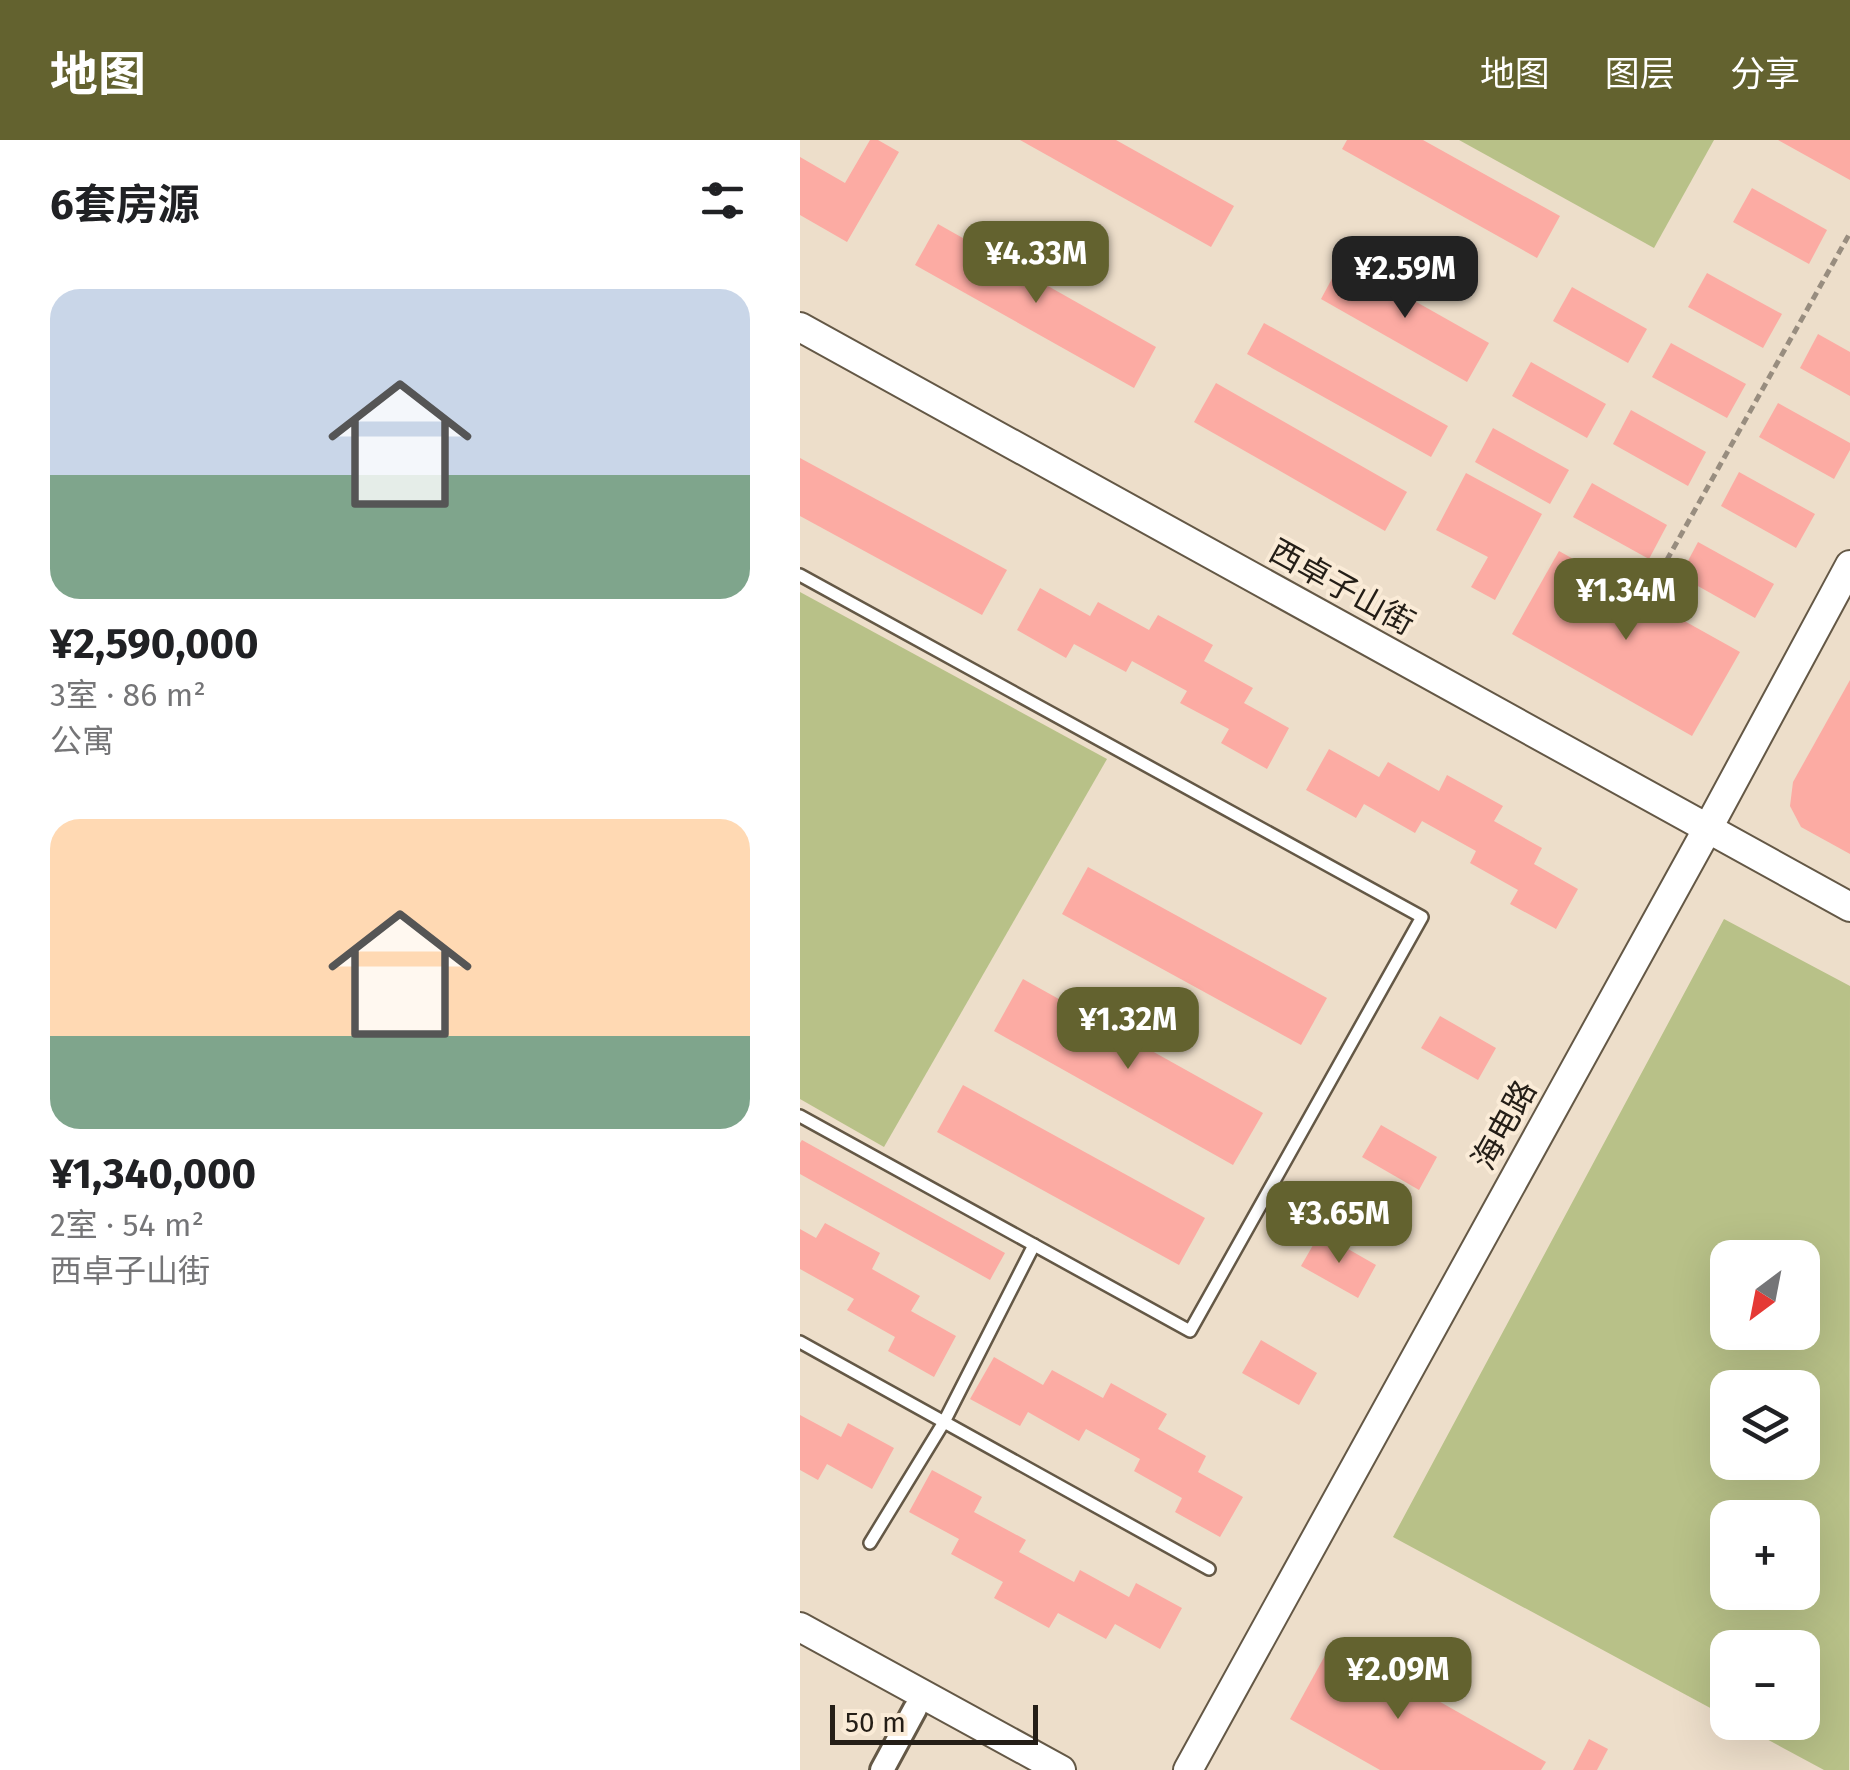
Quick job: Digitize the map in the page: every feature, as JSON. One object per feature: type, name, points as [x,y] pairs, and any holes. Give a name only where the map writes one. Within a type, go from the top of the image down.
[{"type":"street","name":"西卓子山街","points":[[800,328],[1850,907]]},
{"type":"street","name":"海电路","points":[[1188,1770],[1850,565]]},
{"type":"street","points":[[800,1626],[1061,1770]]},
{"type":"street","points":[[800,1646],[1026,1770]]},
{"type":"street","points":[[882,1770],[915,1709]]},
{"type":"lane","points":[[800,575],[1422,917],[1190,1331],[800,1116]]},
{"type":"lane","points":[[870,1543],[944,1422],[1034,1246]]},
{"type":"lane","points":[[800,1342],[1209,1568]]},
{"type":"path","points":[[1654,584],[1850,232]]},
{"type":"green space","points":[[1459,140],[1714,140],[1654,248]]},
{"type":"green space","points":[[800,592],[1107,759],[884,1147],[800,1099]]},
{"type":"green space","points":[[1724,919],[1850,986],[1849,1770],[1824,1770],[1768,1740],[1820,1740],[1820,1630],[1710,1630],[1710,1708],[1393,1537]]},
{"type":"building","points":[[870,140],[878,140],[899,152],[847,242],[800,215],[800,157],[845,183]]},
{"type":"building","points":[[1020,140],[1116,140],[1234,206],[1211,247]]},
{"type":"building","points":[[1347,140],[1423,140],[1560,216],[1537,258],[1342,149]]},
{"type":"building","points":[[1778,140],[1850,140],[1850,180]]},
{"type":"building","points":[[1752,188],[1827,230],[1809,264],[1733,222]]},
{"type":"building","points":[[938,224],[1156,347],[1134,388],[915,265]]},
{"type":"building","points":[[1342,260],[1489,343],[1467,382],[1321,299]]},
{"type":"building","points":[[1707,273],[1782,314],[1763,348],[1688,307]]},
{"type":"building","points":[[1572,287],[1647,329],[1628,363],[1553,321]]},
{"type":"building","points":[[1264,323],[1448,426],[1431,457],[1247,354]]},
{"type":"building","points":[[1818,334],[1850,352],[1850,396],[1800,368]]},
{"type":"building","points":[[1671,343],[1746,384],[1727,418],[1652,377]]},
{"type":"building","points":[[1531,362],[1606,404],[1587,438],[1512,396]]},
{"type":"building","points":[[1216,383],[1407,492],[1385,531],[1194,422]]},
{"type":"building","points":[[1778,403],[1850,443],[1834,479],[1759,437]]},
{"type":"building","points":[[1631,410],[1706,452],[1688,486],[1613,444]]},
{"type":"building","points":[[1493,428],[1569,470],[1550,504],[1475,462]]},
{"type":"building","points":[[800,458],[1007,570],[982,615],[800,516]]},
{"type":"building","points":[[1739,472],[1815,514],[1796,548],[1721,506]]},
{"type":"building","points":[[1466,473],[1542,514],[1495,600],[1471,587],[1488,557],[1436,530]]},
{"type":"building","points":[[1592,483],[1667,525],[1649,559],[1573,517]]},
{"type":"building","points":[[1698,542],[1774,584],[1755,618],[1680,576]]},
{"type":"building","points":[[1559,551],[1740,652],[1692,736],[1512,634]]},
{"type":"building","points":[[1040,588],[1090,616],[1098,602],[1149,630],[1158,615],[1213,645],[1204,661],[1253,688],[1244,703],[1289,728],[1267,769],[1221,743],[1229,729],[1180,703],[1187,691],[1132,661],[1126,672],[1074,644],[1066,658],[1017,630]]},
{"type":"building","points":[[1850,680],[1850,854],[1801,827],[1790,806],[1793,782]]},
{"type":"building","points":[[1329,749],[1379,777],[1388,762],[1439,791],[1447,775],[1503,806],[1494,821],[1542,848],[1534,864],[1578,889],[1556,929],[1510,904],[1518,890],[1470,863],[1476,851],[1422,821],[1415,833],[1364,804],[1356,818],[1306,790]]},
{"type":"building","points":[[1088,867],[1327,998],[1301,1045],[1062,914]]},
{"type":"building","points":[[1023,979],[1263,1113],[1233,1165],[994,1031]]},
{"type":"building","points":[[1440,1016],[1496,1048],[1478,1080],[1421,1048]]},
{"type":"building","points":[[963,1085],[1205,1218],[1179,1265],[937,1132]]},
{"type":"building","points":[[1381,1125],[1437,1157],[1419,1190],[1362,1157]]},
{"type":"building","points":[[802,1140],[1005,1253],[990,1280],[800,1174]]},
{"type":"building","points":[[825,1223],[880,1253],[872,1269],[920,1296],[911,1311],[956,1336],[934,1377],[888,1351],[895,1337],[847,1310],[854,1299],[800,1269],[800,1229],[816,1238]]},
{"type":"building","points":[[1320,1233],[1376,1265],[1358,1298],[1301,1266]]},
{"type":"building","points":[[1261,1340],[1317,1373],[1299,1405],[1242,1373]]},
{"type":"building","points":[[994,1357],[1043,1385],[1052,1370],[1103,1398],[1111,1383],[1167,1414],[1158,1429],[1206,1456],[1198,1472],[1243,1497],[1220,1537],[1175,1512],[1182,1498],[1134,1471],[1140,1459],[1086,1429],[1079,1441],[1028,1412],[1020,1426],[970,1399]]},
{"type":"building","points":[[800,1415],[841,1437],[848,1423],[894,1448],[872,1489],[827,1464],[818,1480],[800,1470]]},
{"type":"building","points":[[932,1470],[982,1497],[974,1512],[1026,1540],[1019,1552],[1074,1582],[1080,1570],[1129,1597],[1136,1583],[1182,1608],[1160,1649],[1115,1624],[1106,1639],[1058,1613],[1049,1628],[994,1598],[1003,1582],[951,1554],[959,1539],[909,1512]]},
{"type":"building","points":[[1333,1641],[1546,1762],[1541,1770],[1380,1770],[1290,1719]]},
{"type":"building","points":[[1589,1739],[1608,1749],[1597,1770],[1573,1770]]}]
